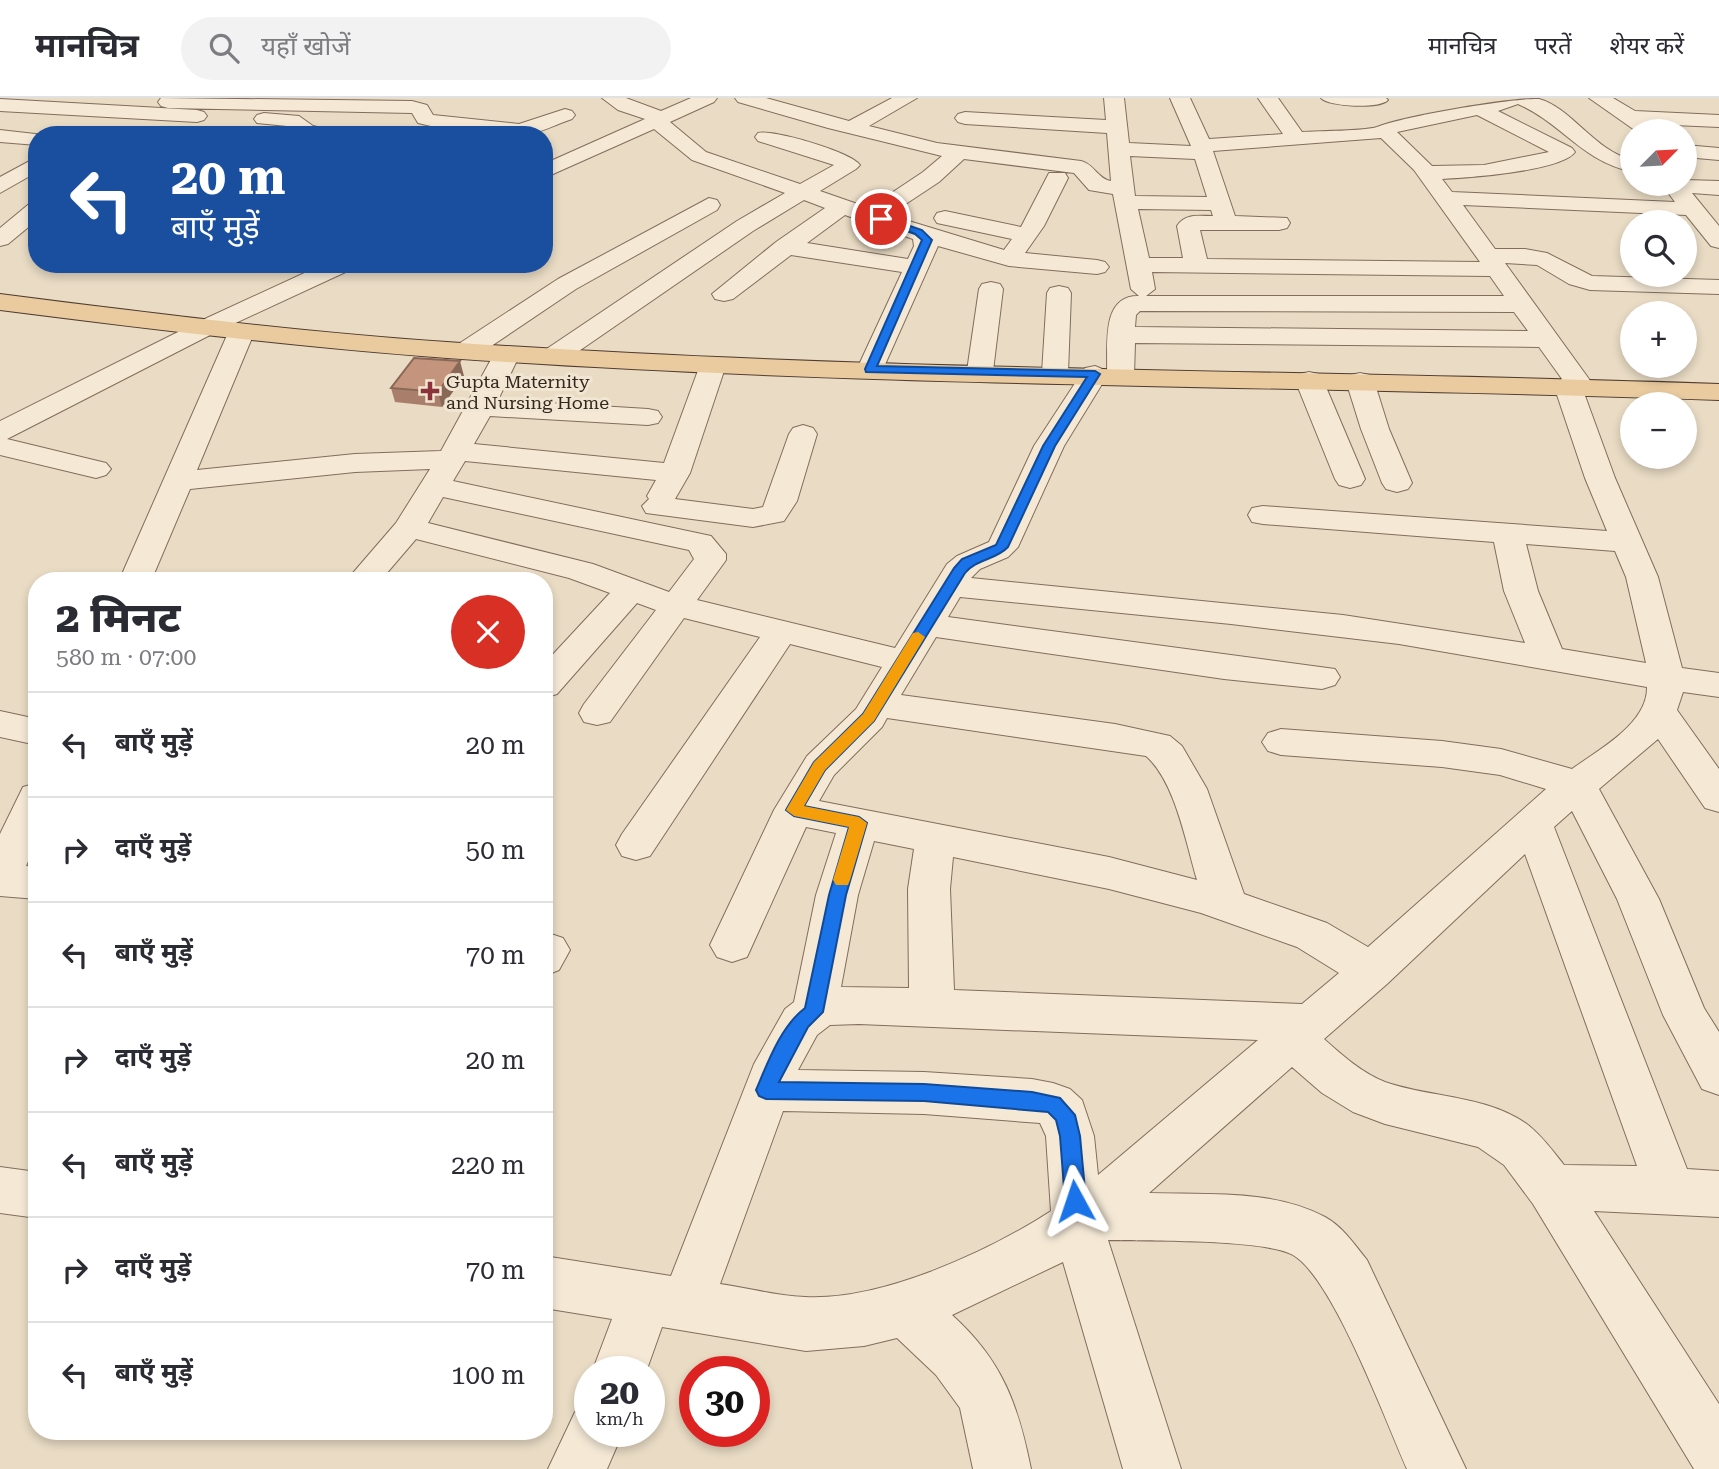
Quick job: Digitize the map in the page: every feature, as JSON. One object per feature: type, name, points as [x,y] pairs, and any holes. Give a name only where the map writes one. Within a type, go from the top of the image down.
[{"type":"main road","points":[[0,302],[241,333],[507,354],[713,365],[1574,386],[1719,392]]},
{"type":"street","points":[[612,98],[659,120],[689,150],[713,162],[805,193],[842,205],[1027,235]]},
{"type":"street","points":[[667,98],[699,101]]},
{"type":"street","points":[[745,98],[774,106],[811,107],[838,103]]},
{"type":"street","points":[[851,128],[907,98]]},
{"type":"street","points":[[1180,98],[1202,149],[1223,213]]},
{"type":"street","points":[[1268,98],[1297,139]]},
{"type":"street","points":[[553,1283],[806,1324],[864,1320],[905,1309],[1038,1250],[1083,1219],[1372,971],[1533,823],[1641,736],[1661,695],[1664,666],[1642,578],[1600,478],[1574,386],[1494,263],[1391,129],[1378,99],[1331,98]]},
{"type":"street","points":[[1522,98],[1551,111],[1611,162],[1620,164]]},
{"type":"street","points":[[1599,98],[1620,120]]},
{"type":"street","points":[[553,168],[699,101]]},
{"type":"street","points":[[168,102],[412,107],[421,108],[425,119],[475,126]]},
{"type":"street","points":[[880,211],[931,177],[969,114],[1026,122],[1110,117],[1202,149],[1391,129],[1494,102],[1565,152],[1563,172],[1582,204]]},
{"type":"street","points":[[0,105],[283,120],[297,122],[301,126]]},
{"type":"street","points":[[532,126],[563,107],[610,142]]},
{"type":"street","points":[[713,162],[765,137],[811,107]]},
{"type":"street","points":[[811,107],[851,128],[1057,178],[1093,180]]},
{"type":"street","points":[[1110,117],[1145,301]]},
{"type":"street","points":[[1698,124],[1719,121]]},
{"type":"street","points":[[947,151],[1028,144],[1031,142],[1026,122]]},
{"type":"street","points":[[1698,132],[1719,134]]},
{"type":"street","points":[[1583,139],[1620,134]]},
{"type":"street","points":[[0,136],[28,138]]},
{"type":"street","points":[[554,356],[745,226],[849,165],[841,160],[765,137]]},
{"type":"street","points":[[947,151],[1081,167],[1103,187],[1124,196],[1279,223]]},
{"type":"street","points":[[1698,152],[1719,154]]},
{"type":"street","points":[[553,153],[581,155]]},
{"type":"street","points":[[1426,173],[1563,172]]},
{"type":"street","points":[[1009,259],[1027,235],[1057,178]]},
{"type":"street","points":[[1698,187],[1719,188]]},
{"type":"street","points":[[1682,196],[1719,241]]},
{"type":"street","points":[[1446,198],[1692,209]]},
{"type":"street","points":[[1529,201],[1547,241],[1578,280],[1719,287]]},
{"type":"street","points":[[466,351],[567,284],[709,205]]},
{"type":"street","points":[[724,294],[842,205]]},
{"type":"street","points":[[880,211],[924,235],[1009,259],[1097,267]]},
{"type":"street","points":[[1197,266],[1188,226],[1223,213]]},
{"type":"street","points":[[870,369],[926,246],[924,235]]},
{"type":"street","points":[[1139,265],[1494,263],[1547,241]]},
{"type":"street","points":[[784,247],[916,267]]},
{"type":"street","points":[[0,432],[205,328],[324,273]]},
{"type":"street","points":[[980,371],[991,289]]},
{"type":"street","points":[[1055,373],[1059,293]]},
{"type":"street","points":[[732,945],[794,810],[820,766],[869,718],[949,586],[967,562],[1002,547],[1049,446],[1107,374],[1122,335],[1123,313],[1127,306],[1145,301],[1521,304]]},
{"type":"street","points":[[139,572],[241,333]]},
{"type":"street","points":[[1122,335],[1399,340],[1545,338]]},
{"type":"street","points":[[370,572],[409,528],[481,407],[507,354]]},
{"type":"street","points":[[650,518],[674,473],[713,365]]},
{"type":"street","points":[[1309,380],[1350,479]]},
{"type":"street","points":[[1360,381],[1375,429],[1397,483]]},
{"type":"street","points":[[481,407],[649,417]]},
{"type":"street","points":[[434,486],[650,518],[752,518],[773,514],[782,501],[803,434]]},
{"type":"street","points":[[0,446],[96,469]]},
{"type":"street","points":[[177,481],[453,455],[674,473]]},
{"type":"street","points":[[1263,515],[1627,542]]},
{"type":"street","points":[[597,713],[710,560],[710,554],[700,543],[650,518]]},
{"type":"street","points":[[409,528],[581,571],[677,606],[903,661]]},
{"type":"street","points":[[1508,535],[1521,591],[1548,657]]},
{"type":"street","points":[[508,572],[522,556]]},
{"type":"street","points":[[949,586],[1396,633],[1548,657],[1661,695],[1719,685]]},
{"type":"street","points":[[553,676],[631,590]]},
{"type":"street","points":[[926,625],[1224,667],[1322,677]]},
{"type":"street","points":[[636,845],[781,632]]},
{"type":"street","points":[[1661,695],[1719,799]]},
{"type":"street","points":[[876,704],[1115,737],[1157,746],[1169,755],[1188,789],[1226,904]]},
{"type":"street","points":[[0,724],[28,730]]},
{"type":"street","points":[[1281,742],[1489,760],[1578,785],[1638,899],[1685,1015],[1719,1075]]},
{"type":"street","points":[[794,810],[1109,873],[1226,904],[1312,935],[1372,971]]},
{"type":"street","points":[[8,874],[28,821]]},
{"type":"street","points":[[814,1012],[835,906],[859,823]]},
{"type":"street","points":[[1533,823],[1671,1191]]},
{"type":"street","points":[[932,1008],[929,889],[935,838]]},
{"type":"street","points":[[630,1356],[666,1301],[777,1063],[801,1021],[814,1012],[831,1006],[932,1008],[1301,1031],[1342,1082],[1370,1097],[1483,1128],[1508,1138],[1529,1159],[1551,1188],[1719,1456]]},
{"type":"street","points":[[766,1090],[924,1093],[1032,1100],[1053,1104],[1065,1115],[1083,1219],[1152,1469]]},
{"type":"street","points":[[1551,1188],[1719,1194]]},
{"type":"street","points":[[0,1190],[28,1194]]},
{"type":"street","points":[[1083,1219],[1247,1221],[1283,1227],[1308,1235],[1327,1250],[1348,1278],[1437,1469]]},
{"type":"street","points":[[905,1309],[957,1358],[980,1389],[992,1421],[1002,1469]]},
{"type":"street","points":[[577,1469],[588,1447]]},
{"type":"building","points":[[414,358],[460,361],[438,392],[391,388]]},
{"type":"slow traffic","points":[[842,880],[859,823],[794,810],[820,766],[869,718],[918,637]]},
{"type":"place","name":"Gupta Maternity and Nursing Home","points":[[430,391]]},
{"type":"route","points":[[881,219],[919,232],[927,240],[870,369],[1095,374],[1049,446],[1002,547],[967,562],[959,570],[869,718],[820,766],[794,810],[859,823],[827,939],[814,1012],[801,1021],[777,1063],[766,1090],[924,1093],[1032,1100],[1053,1104],[1065,1115],[1070,1136],[1075,1201]]}]
